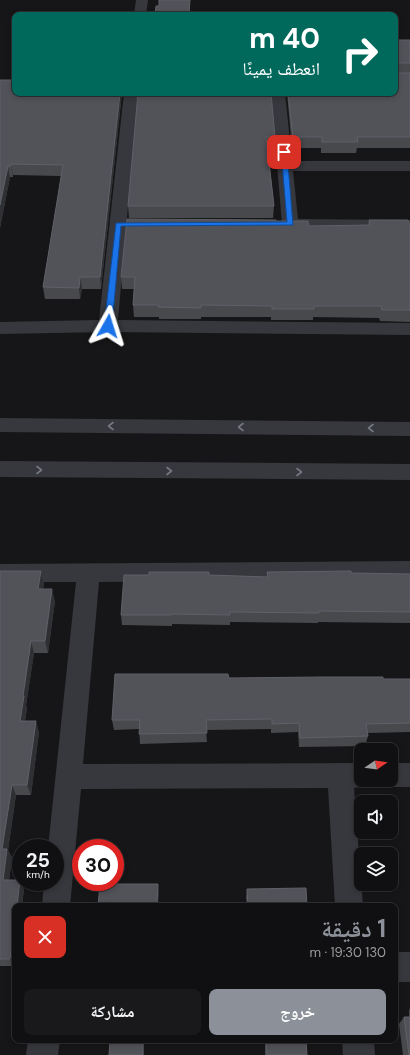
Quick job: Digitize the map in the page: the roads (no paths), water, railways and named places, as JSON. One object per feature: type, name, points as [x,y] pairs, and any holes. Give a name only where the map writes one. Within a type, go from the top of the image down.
[{"type":"street","points":[[140,12],[142,0]]},
{"type":"street","points":[[108,326],[126,224],[131,96]]},
{"type":"street","points":[[278,96],[285,166],[282,224],[410,225]]},
{"type":"street","points":[[285,166],[410,166]]},
{"type":"street","points":[[0,328],[108,326],[410,329]]},
{"type":"street","points":[[0,425],[410,429]]},
{"type":"street","points":[[0,469],[410,472]]},
{"type":"street","points":[[0,573],[410,570]]},
{"type":"street","points":[[56,903],[88,573]]},
{"type":"street","points":[[398,775],[410,774]]},
{"type":"street","points":[[69,777],[351,775],[349,903]]},
{"type":"street","points":[[398,967],[410,967]]},
{"type":"street","points":[[42,1055],[44,1043]]},
{"type":"street","points":[[358,1043],[359,1055]]}]
